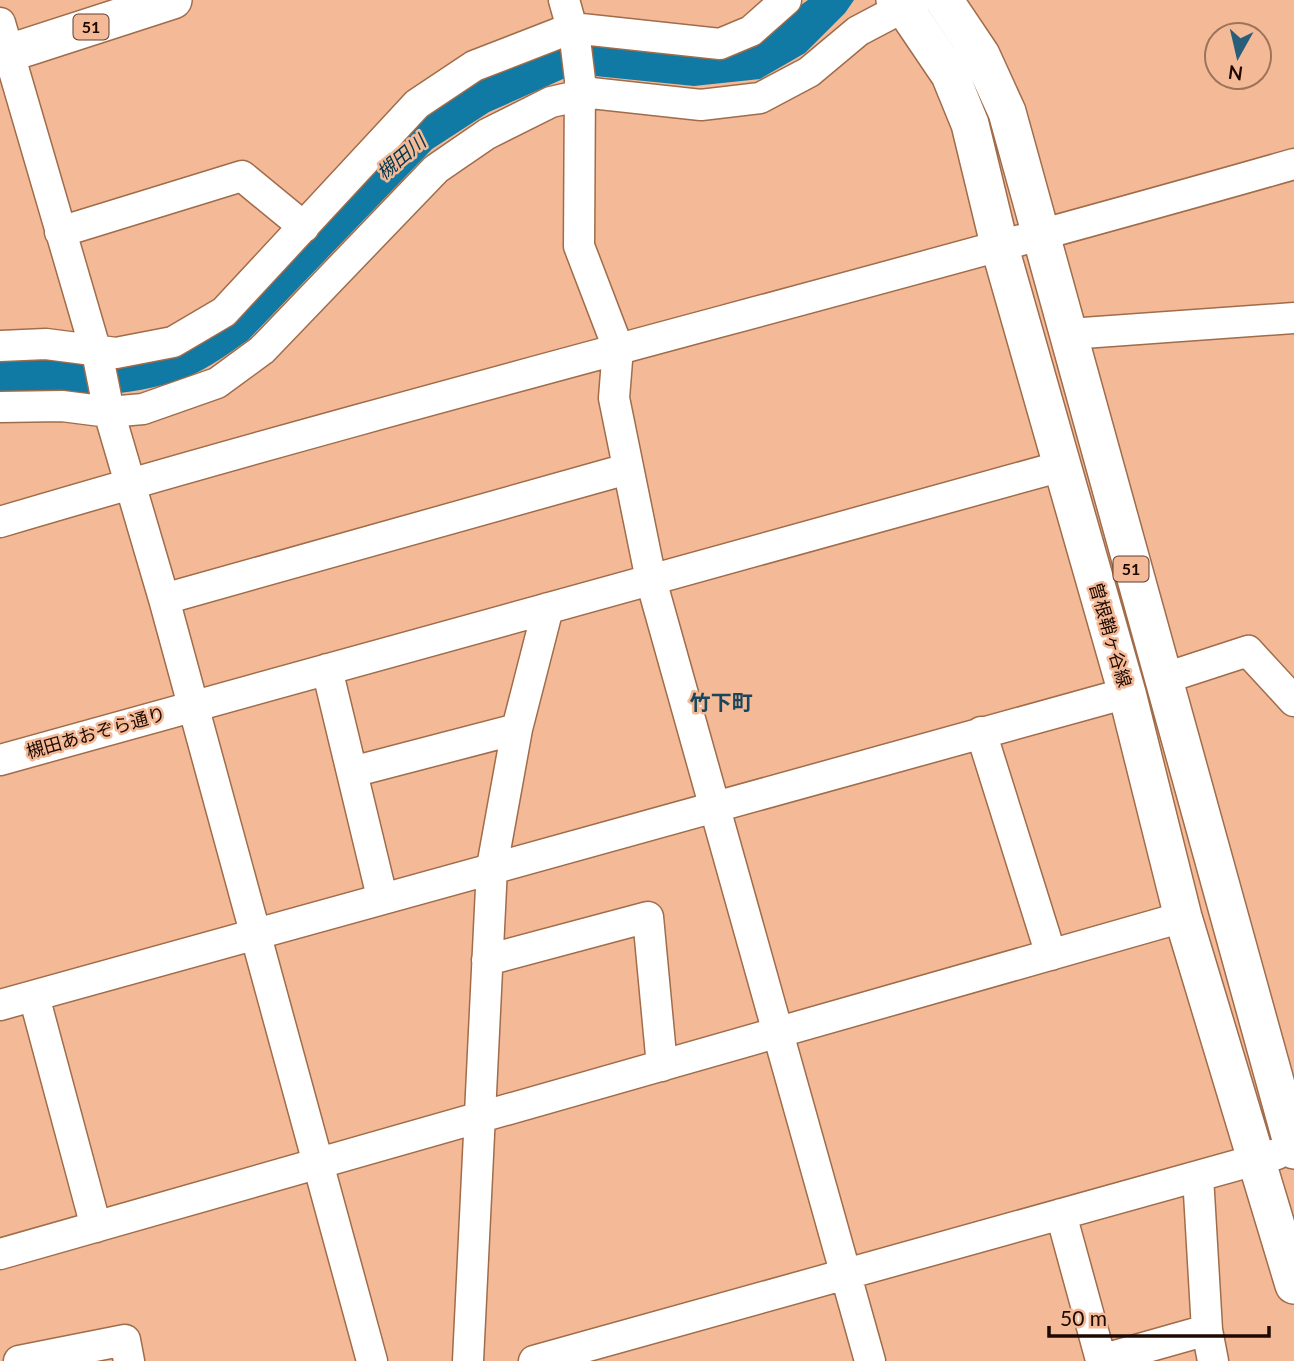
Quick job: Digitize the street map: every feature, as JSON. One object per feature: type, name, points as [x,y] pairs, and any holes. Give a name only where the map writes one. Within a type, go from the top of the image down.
[{"type":"main road","name":"51","points":[[3,44],[173,0]]},
{"type":"main road","name":"51","points":[[944,0],[981,55],[1007,112],[1294,1149]]},
{"type":"main road","name":"曽根鞘ヶ谷線","points":[[906,2],[950,75],[970,124],[1000,248],[1127,693],[1184,917],[1294,1285]]},
{"type":"street","points":[[564,0],[573,34],[580,88],[579,246],[618,348],[614,398],[651,580],[870,1361]]},
{"type":"street","points":[[0,346],[46,344],[96,355],[116,354],[173,342],[224,312],[417,104],[474,65],[573,34],[720,44],[751,31],[786,0]]},
{"type":"street","points":[[580,88],[591,93],[701,105],[760,98],[809,72],[858,30],[906,2]]},
{"type":"street","points":[[3,44],[96,355],[107,404],[164,599],[372,1361]]},
{"type":"street","points":[[0,407],[107,404],[142,409],[217,383],[262,350],[436,169],[487,134],[580,88]]},
{"type":"street","points":[[0,522],[130,483],[618,348],[1000,248],[1294,164]]},
{"type":"street","points":[[60,232],[242,176],[304,227]]},
{"type":"street","points":[[1069,334],[1294,318]]},
{"type":"street","name":"槻田あおぞら通り","points":[[0,760],[1062,466]]},
{"type":"street","points":[[164,599],[627,469]]},
{"type":"street","points":[[468,1361],[492,867],[517,729],[548,608]]},
{"type":"street","points":[[1162,679],[1248,651],[1294,701]]},
{"type":"street","points":[[327,669],[382,897]]},
{"type":"street","points":[[0,1005],[714,805],[1127,693]]},
{"type":"street","points":[[352,772],[517,729]]},
{"type":"street","points":[[981,732],[1051,955]]},
{"type":"street","points":[[487,960],[648,917],[662,1066]]},
{"type":"street","points":[[0,1254],[1184,917]]},
{"type":"street","points":[[34,996],[96,1227]]},
{"type":"street","points":[[534,1361],[1294,1149]]},
{"type":"street","points":[[1198,1176],[1207,1330],[1213,1361]]},
{"type":"street","points":[[1061,1214],[1101,1360],[1207,1330]]},
{"type":"street","points":[[19,1361],[125,1340],[129,1361]]},
{"type":"water","name":"槻田川","points":[[808,0],[854,0],[845,13],[805,53],[760,79],[694,86],[595,76],[563,79],[489,112],[432,149],[248,340],[193,374],[173,382],[131,392],[0,400],[0,358],[167,353],[400,134],[453,91],[551,47],[763,32]]},
{"type":"district","name":"竹下町","points":[[721,703]]}]
